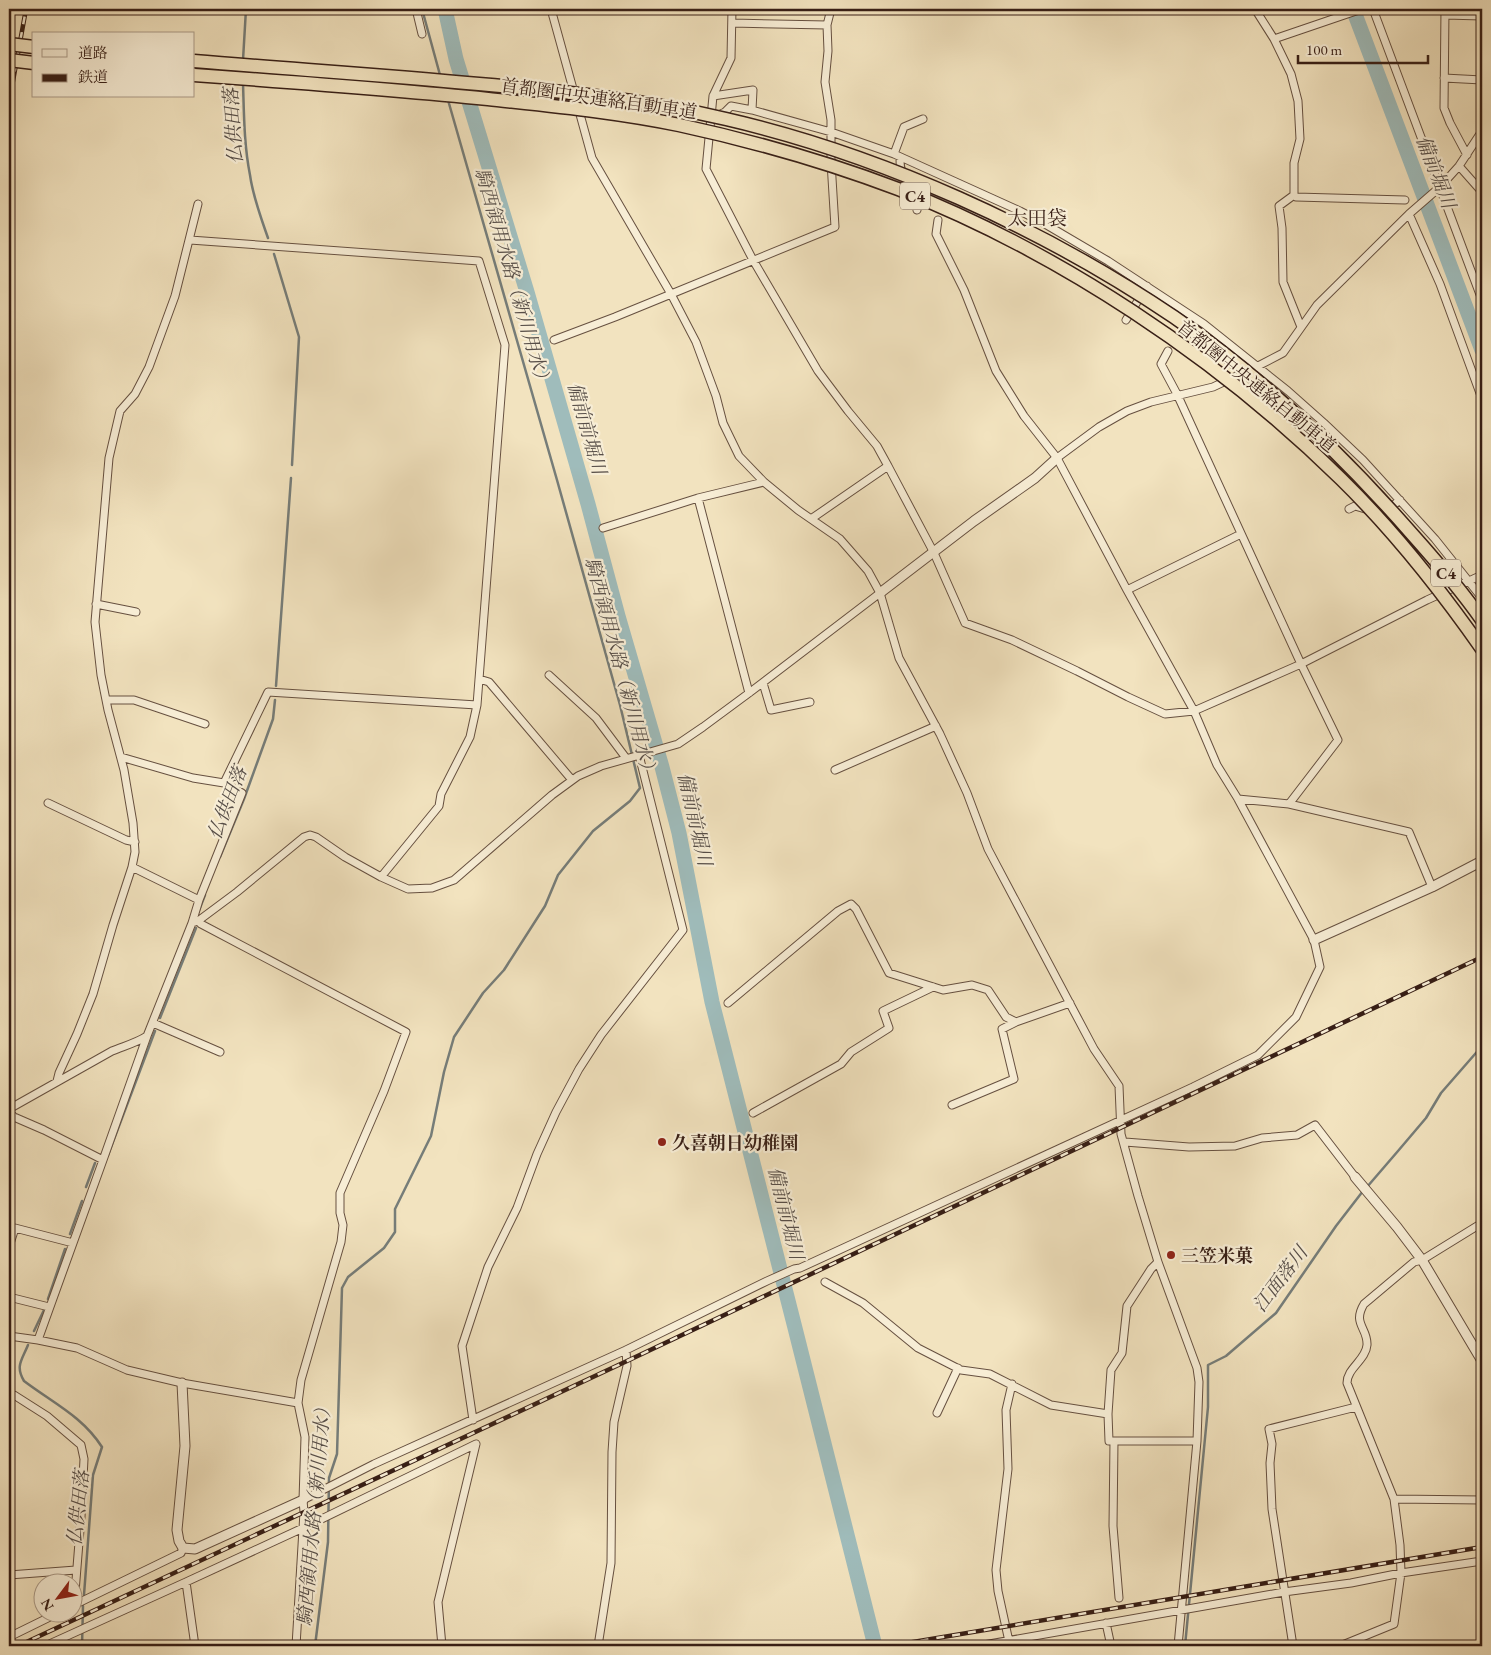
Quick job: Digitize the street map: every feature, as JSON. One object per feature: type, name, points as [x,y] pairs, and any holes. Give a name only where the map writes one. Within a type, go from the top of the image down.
[{"type":"highway","points":[[9,44],[32,47]]},
{"type":"highway","points":[[9,60],[32,63]]},
{"type":"highway","name":"首都圏中央連絡自動車道","points":[[195,61],[547,90],[678,109],[728,119],[783,134],[899,173],[964,200],[1030,232],[1110,277],[1175,318],[1231,360],[1296,415],[1355,471],[1445,572],[1482,620]]},
{"type":"highway","name":"首都圏中央連絡自動車道","points":[[195,75],[370,87],[562,106],[674,124],[779,149],[842,169],[958,214],[1019,244],[1099,290],[1166,333],[1219,373],[1286,428],[1341,479],[1383,523],[1429,578],[1482,649]]},
{"type":"street","points":[[416,9],[422,34]]},
{"type":"street","points":[[551,9],[592,158],[671,294],[696,342],[716,396],[723,423],[739,456],[764,482],[840,539],[868,571],[880,593],[899,658],[936,726],[967,793],[988,849],[1094,1048],[1119,1086],[1121,1134],[1125,1142],[1138,1196],[1158,1262],[1197,1368],[1199,1382],[1196,1440],[1178,1646]]},
{"type":"street","points":[[732,9],[731,58],[713,96],[706,169],[753,260],[818,371],[877,446],[934,553],[965,623],[1012,640],[1166,714],[1194,711],[1301,664],[1427,600],[1482,575]]},
{"type":"street","points":[[554,340],[835,227],[831,162],[831,120],[825,82],[828,51],[827,25],[831,9]]},
{"type":"street","points":[[1255,9],[1274,40],[1291,74],[1298,101],[1300,140],[1294,163],[1294,195]]},
{"type":"street","points":[[1274,40],[1362,9]]},
{"type":"street","points":[[1373,9],[1482,300]]},
{"type":"street","points":[[1467,155],[1444,108],[1445,12],[1482,16]]},
{"type":"street","points":[[732,23],[827,25]]},
{"type":"street","points":[[1444,78],[1482,80]]},
{"type":"street","points":[[713,96],[753,90],[752,110]]},
{"type":"street","points":[[711,118],[725,112],[731,106],[752,110],[831,132],[897,155],[1046,224],[1147,286],[1204,324],[1258,366],[1324,423],[1400,500],[1435,539],[1482,598]]},
{"type":"street","points":[[917,210],[920,203],[903,175],[897,155],[904,127],[923,119]]},
{"type":"street","points":[[195,922],[238,892],[304,837],[310,835],[381,877],[408,889],[432,888],[454,880],[578,776],[626,758],[678,744],[749,693],[974,521],[1035,478],[1057,458],[1099,427],[1127,411],[1151,402],[1177,394],[1213,387],[1283,353],[1317,305],[1409,214],[1440,187],[1459,166],[1482,131]]},
{"type":"street","points":[[1459,166],[1482,192]]},
{"type":"street","points":[[1294,195],[1296,197],[1405,200]]},
{"type":"street","points":[[1294,195],[1279,206],[1282,228],[1281,272],[1283,282],[1301,327]]},
{"type":"street","points":[[58,1081],[59,1073],[93,994],[132,867],[135,842],[121,757],[106,700],[95,622],[109,458],[120,411],[135,394],[149,367],[175,296],[198,204]]},
{"type":"street","points":[[1409,214],[1440,284],[1481,396]]},
{"type":"street","points":[[182,1383],[185,1446],[177,1530],[178,1541],[183,1548],[195,1549],[303,1500],[374,1464],[626,1350],[770,1280],[800,1268],[1193,1087],[1258,1055],[1296,1017],[1320,968],[1314,940],[1238,799],[1217,765],[1194,711],[1057,458],[1024,416],[996,370],[964,290],[936,234],[938,220]]},
{"type":"street","points":[[190,240],[479,262],[505,345],[477,706],[470,737],[441,794],[439,806],[381,877]]},
{"type":"street","points":[[1126,320],[1147,286]]},
{"type":"street","points":[[1168,351],[1161,364],[1177,394],[1338,740],[1289,804]]},
{"type":"street","points":[[811,518],[888,466]]},
{"type":"street","points":[[603,528],[698,498],[764,482]]},
{"type":"street","points":[[698,498],[749,693]]},
{"type":"street","points":[[1349,509],[1355,506],[1382,514],[1400,500]]},
{"type":"street","points":[[1127,590],[1241,534]]},
{"type":"street","points":[[96,604],[136,612]]},
{"type":"street","points":[[549,675],[596,718],[626,758]]},
{"type":"street","points":[[479,679],[489,682],[572,780]]},
{"type":"street","points":[[763,682],[771,710],[810,702]]},
{"type":"street","points":[[224,783],[268,692],[477,706]]},
{"type":"street","points":[[106,700],[134,700],[205,724]]},
{"type":"street","points":[[835,770],[936,726]]},
{"type":"street","points":[[473,1420],[466,1385],[462,1346],[488,1266],[517,1208],[537,1154],[556,1112],[579,1069],[601,1035],[684,930],[639,755]]},
{"type":"street","points":[[38,1340],[147,1036],[195,922],[199,900],[242,793],[224,783],[193,778],[121,757]]},
{"type":"street","points":[[1238,799],[1289,804],[1409,832],[1432,887]]},
{"type":"street","points":[[48,803],[126,840],[135,842]]},
{"type":"street","points":[[1314,940],[1432,887],[1482,861]]},
{"type":"street","points":[[132,867],[199,900]]},
{"type":"street","points":[[728,1003],[838,910],[851,904],[889,973],[943,990],[972,985],[988,990],[1006,1017],[1016,1022]]},
{"type":"street","points":[[195,922],[406,1032],[384,1091],[340,1192],[340,1213],[343,1225],[341,1242],[301,1380],[298,1403],[305,1437],[304,1512],[296,1646]]},
{"type":"street","points":[[753,1113],[841,1064],[851,1052],[889,1028],[883,1011],[933,987]]},
{"type":"street","points":[[952,1105],[1014,1079],[1002,1029],[1070,1002]]},
{"type":"street","points":[[153,1023],[220,1052]]},
{"type":"street","points":[[103,1160],[14,1117],[9,1110],[119,1048],[147,1036]]},
{"type":"street","points":[[1125,1142],[1189,1147],[1235,1146],[1262,1138],[1297,1135],[1314,1125],[1422,1260],[1482,1361]]},
{"type":"street","points":[[1340,1646],[1394,1624],[1400,1573],[1400,1545],[1394,1499],[1347,1383],[1347,1378],[1367,1347],[1360,1321],[1360,1310],[1364,1304],[1414,1262],[1422,1260],[1482,1223]]},
{"type":"street","points":[[9,1247],[15,1228],[73,1243]]},
{"type":"street","points":[[1158,1262],[1151,1269],[1127,1306],[1122,1353],[1111,1370],[1108,1414],[1109,1441],[1196,1440]]},
{"type":"street","points":[[825,1282],[863,1303],[918,1348],[958,1368],[990,1374],[1051,1405],[1108,1414]]},
{"type":"street","points":[[9,1297],[49,1307]]},
{"type":"street","points":[[9,1336],[77,1348],[126,1370],[182,1383],[298,1403]]},
{"type":"street","points":[[598,1646],[611,1563],[614,1422],[626,1366],[626,1350]]},
{"type":"street","points":[[936,1413],[958,1368]]},
{"type":"street","points":[[1009,1644],[998,1591],[996,1570],[1008,1469],[1006,1410],[1012,1384]]},
{"type":"street","points":[[9,1395],[14,1395],[47,1416],[82,1445],[84,1459],[76,1570],[9,1575]]},
{"type":"street","points":[[1293,1646],[1272,1509],[1270,1463],[1272,1444],[1269,1428],[1356,1407]]},
{"type":"street","points":[[1114,1441],[1113,1526],[1119,1598]]},
{"type":"street","points":[[44,1646],[303,1528],[476,1444],[438,1602],[442,1646]]},
{"type":"street","points":[[1394,1499],[1482,1500]]},
{"type":"street","points":[[82,1602],[181,1553],[183,1548]]},
{"type":"street","points":[[978,1646],[1009,1644],[1106,1623],[1180,1610],[1482,1561]]},
{"type":"street","points":[[186,1582],[195,1646]]},
{"type":"street","points":[[9,1637],[40,1622]]},
{"type":"street","points":[[1106,1623],[1111,1646]]},
{"type":"waterway","name":"仏供田落","points":[[243,60],[246,9]]},
{"type":"waterway","name":"騎西領用水路（新川用水）","points":[[422,9],[440,75]]},
{"type":"waterway","name":"備前前堀川","points":[[445,9],[456,59],[527,292],[662,767],[679,833],[712,1002],[875,1646]]},
{"type":"waterway","name":"備前堀川","points":[[1353,9],[1482,350]]},
{"type":"waterway","name":"仏供田落","points":[[243,83],[245,129],[251,183],[268,238]]},
{"type":"waterway","name":"騎西領用水路（新川用水）","points":[[315,1646],[328,1542],[329,1478],[337,1454],[342,1288],[348,1277],[384,1248],[395,1232],[395,1209],[431,1136],[444,1072],[454,1037],[483,993],[504,970],[545,906],[558,875],[593,831],[630,801],[640,788],[620,705],[448,100]]},
{"type":"waterway","name":"仏供田落","points":[[274,254],[299,337],[292,465]]},
{"type":"waterway","name":"仏供田落","points":[[276,686],[291,478]]},
{"type":"waterway","name":"仏供田落","points":[[220,857],[244,799],[273,719],[275,700]]},
{"type":"waterway","name":"仏供田落","points":[[198,913],[205,895]]},
{"type":"waterway","name":"仏供田落","points":[[160,1018],[196,928]]},
{"type":"waterway","name":"仏供田落","points":[[108,1155],[155,1031]]},
{"type":"waterway","name":"江面落川","points":[[1367,1187],[1426,1118],[1441,1093],[1482,1046]]},
{"type":"waterway","name":"仏供田落","points":[[86,1187],[95,1163]]},
{"type":"waterway","name":"江面落川","points":[[1185,1646],[1208,1407],[1208,1365],[1226,1356],[1276,1313],[1336,1226],[1363,1191]]},
{"type":"waterway","name":"仏供田落","points":[[70,1234],[82,1201]]},
{"type":"waterway","name":"仏供田落","points":[[48,1299],[65,1249]]},
{"type":"waterway","name":"仏供田落","points":[[34,1331],[44,1310]]},
{"type":"waterway","name":"仏供田落","points":[[28,1345],[20,1367],[21,1376],[24,1381],[76,1418],[102,1447],[93,1475],[84,1595]]},
{"type":"waterway","name":"仏供田落","points":[[82,1646],[83,1606]]},
{"type":"railway","points":[[9,103],[26,9]]},
{"type":"railway","points":[[18,1646],[1482,957]]},
{"type":"railway","points":[[889,1646],[1482,1547]]},
{"type":"place","name":"久喜朝日幼稚園","points":[[662,1142]]},
{"type":"place","name":"三笠米菓","points":[[1171,1255]]},
{"type":"district","name":"太田袋","points":[[1037,218]]}]
